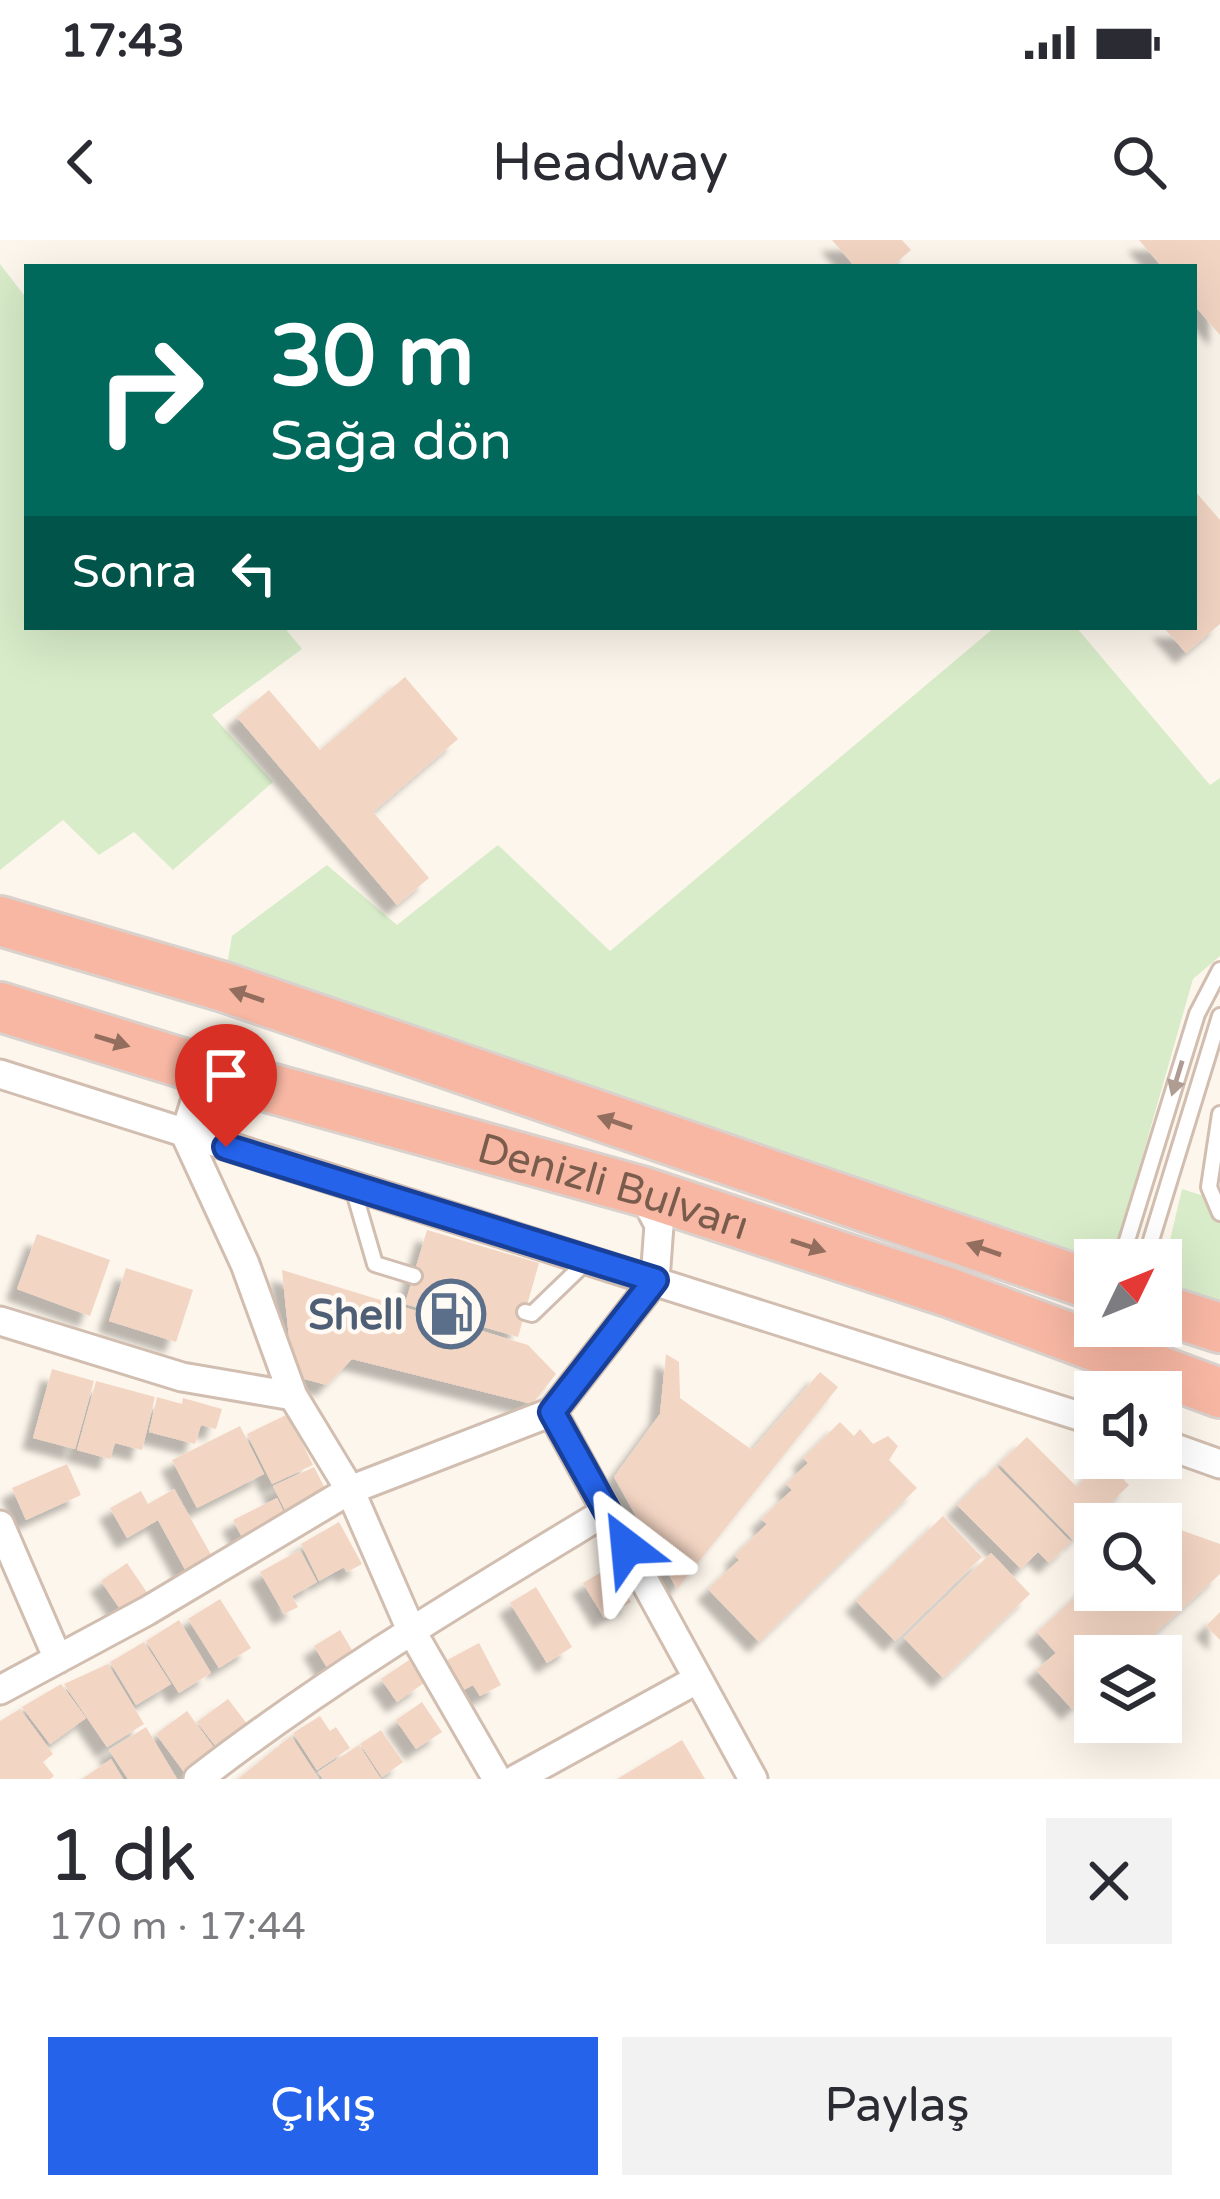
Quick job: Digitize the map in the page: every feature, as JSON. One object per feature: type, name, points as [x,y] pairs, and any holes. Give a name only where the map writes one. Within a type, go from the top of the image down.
[{"type":"highway","name":"Denizli Bulvarı","points":[[0,921],[224,987],[1074,1279]]},
{"type":"highway","name":"Denizli Bulvarı","points":[[0,1007],[205,1070],[641,1192],[947,1292],[1220,1393]]},
{"type":"highway","points":[[1182,1316],[1220,1328]]},
{"type":"street","points":[[205,1070],[185,1134],[245,1264],[293,1396],[350,1490],[412,1630],[497,1779]]},
{"type":"street","points":[[0,1074],[1074,1414]]},
{"type":"street","points":[[0,1690],[147,1611],[350,1490],[552,1412],[655,1280],[659,1225],[641,1192]]},
{"type":"street","points":[[0,1321],[182,1377],[293,1396]]},
{"type":"street","points":[[552,1412],[753,1779]]},
{"type":"street","points":[[1182,1450],[1220,1464]]},
{"type":"street","points":[[198,1779],[299,1704],[607,1511]]},
{"type":"street","points":[[0,1525],[58,1659]]},
{"type":"street","points":[[517,1779],[698,1679]]},
{"type":"lane","points":[[1127,1239],[1197,1014],[1220,970]]},
{"type":"lane","points":[[1151,1239],[1220,1016]]},
{"type":"lane","points":[[1220,1114],[1209,1187],[1220,1213]]},
{"type":"lane","points":[[352,1185],[375,1264],[414,1276]]},
{"type":"lane","points":[[525,1312],[532,1314],[589,1259]]},
{"type":"green space","points":[[0,264],[24,295],[24,630],[286,630],[302,649],[212,715],[273,782],[173,870],[134,832],[99,855],[63,820],[0,870]]},
{"type":"green space","points":[[991,630],[1079,630],[1210,785],[1220,778],[1220,956],[1193,979],[1119,1239],[1074,1239],[1074,1260],[225,977],[232,936],[327,865],[397,925],[498,845],[610,951]]},
{"type":"green space","points":[[1182,1189],[1220,1201],[1220,1302],[1182,1295],[1182,1239],[1170,1239]]},
{"type":"building","points":[[832,240],[902,240],[911,250],[895,264],[852,264]]},
{"type":"building","points":[[1139,240],[1220,240],[1220,335],[1197,308],[1197,264],[1159,264]]},
{"type":"building","points":[[1197,493],[1220,520],[1220,624],[1186,653],[1166,630],[1197,630]]},
{"type":"building","points":[[405,677],[458,739],[373,812],[429,878],[397,905],[237,717],[269,690],[320,750]]},
{"type":"building","points":[[427,1230],[539,1263],[518,1337],[405,1304]]},
{"type":"building","points":[[37,1234],[110,1260],[90,1316],[17,1289]]},
{"type":"building","points":[[126,1268],[193,1290],[176,1342],[109,1321]]},
{"type":"building","points":[[282,1270],[528,1345],[556,1374],[532,1404],[352,1359],[327,1385],[293,1376]]},
{"type":"building","points":[[666,1354],[679,1362],[680,1398],[752,1450],[820,1372],[838,1387],[677,1589],[614,1477],[660,1414]]},
{"type":"building","points":[[52,1369],[94,1381],[75,1449],[33,1438]]},
{"type":"building","points":[[96,1381],[155,1397],[142,1450],[115,1443],[110,1459],[77,1450]]},
{"type":"building","points":[[157,1397],[182,1404],[183,1398],[222,1409],[216,1429],[201,1425],[195,1444],[149,1432]]},
{"type":"building","points":[[288,1414],[313,1465],[272,1484],[247,1434]]},
{"type":"building","points":[[840,1422],[854,1436],[860,1429],[873,1444],[888,1436],[898,1446],[889,1460],[917,1488],[759,1642],[708,1589],[767,1524],[761,1519],[792,1490],[786,1484],[808,1463],[803,1458]]},
{"type":"building","points":[[240,1426],[264,1474],[197,1508],[172,1460]]},
{"type":"building","points":[[1027,1437],[1077,1487],[1085,1479],[1123,1479],[1129,1485],[1111,1503],[1074,1503],[1073,1540],[999,1464]]},
{"type":"building","points":[[67,1464],[81,1495],[26,1520],[12,1488]]},
{"type":"building","points":[[996,1466],[1071,1542],[1049,1563],[1038,1552],[1021,1569],[957,1505]]},
{"type":"building","points":[[314,1467],[329,1496],[288,1516],[273,1486]]},
{"type":"building","points":[[174,1489],[213,1558],[187,1573],[158,1520],[127,1538],[110,1508],[141,1491],[148,1504]]},
{"type":"building","points":[[277,1498],[286,1517],[243,1539],[233,1520]]},
{"type":"building","points":[[943,1516],[982,1557],[895,1641],[856,1601]]},
{"type":"building","points":[[339,1522],[362,1564],[347,1572],[344,1567],[319,1581],[301,1544]]},
{"type":"building","points":[[1182,1530],[1220,1544],[1220,1574],[1182,1609]]},
{"type":"building","points":[[300,1550],[317,1582],[292,1596],[298,1607],[284,1614],[260,1572]]},
{"type":"building","points":[[991,1553],[1030,1594],[943,1678],[904,1638]]},
{"type":"building","points":[[127,1563],[148,1594],[122,1612],[101,1581]]},
{"type":"building","points":[[610,1567],[631,1602],[604,1618],[583,1583]]},
{"type":"building","points":[[536,1587],[572,1647],[547,1663],[510,1603]]},
{"type":"building","points":[[1074,1598],[1074,1611],[1179,1611],[1153,1635],[1074,1635],[1072,1709],[1036,1670],[1056,1653],[1037,1632]]},
{"type":"building","points":[[220,1599],[251,1648],[219,1668],[188,1619]]},
{"type":"building","points":[[1220,1612],[1220,1640],[1206,1626]]},
{"type":"building","points":[[179,1620],[211,1673],[179,1693],[146,1641]]},
{"type":"building","points":[[340,1630],[358,1660],[332,1676],[314,1646]]},
{"type":"building","points":[[144,1642],[171,1684],[136,1705],[110,1662]]},
{"type":"building","points":[[479,1643],[501,1685],[480,1696],[473,1685],[454,1695],[438,1665]]},
{"type":"building","points":[[409,1660],[424,1683],[397,1702],[381,1679]]},
{"type":"building","points":[[108,1664],[144,1724],[107,1747],[64,1684]]},
{"type":"building","points":[[61,1684],[86,1718],[50,1744],[22,1707]]},
{"type":"building","points":[[228,1699],[251,1729],[220,1752],[197,1722]]},
{"type":"building","points":[[422,1702],[442,1732],[416,1749],[396,1720]]},
{"type":"building","points":[[20,1709],[53,1754],[43,1762],[54,1776],[50,1779],[0,1779],[0,1721]]},
{"type":"building","points":[[187,1711],[218,1753],[187,1776],[156,1734]]},
{"type":"building","points":[[320,1716],[330,1731],[336,1727],[350,1748],[317,1770],[293,1733]]},
{"type":"building","points":[[146,1727],[177,1779],[128,1779],[109,1750]]},
{"type":"building","points":[[381,1730],[403,1762],[382,1777],[360,1744]]},
{"type":"building","points":[[291,1736],[319,1779],[238,1779]]},
{"type":"building","points":[[682,1740],[705,1779],[617,1779]]},
{"type":"building","points":[[359,1745],[381,1779],[323,1779],[318,1772]]},
{"type":"building","points":[[111,1759],[123,1779],[82,1779]]},
{"type":"place","name":"Shell","points":[[451,1314]]},
{"type":"route","points":[[226,1147],[655,1280],[552,1412],[627,1547]]}]
